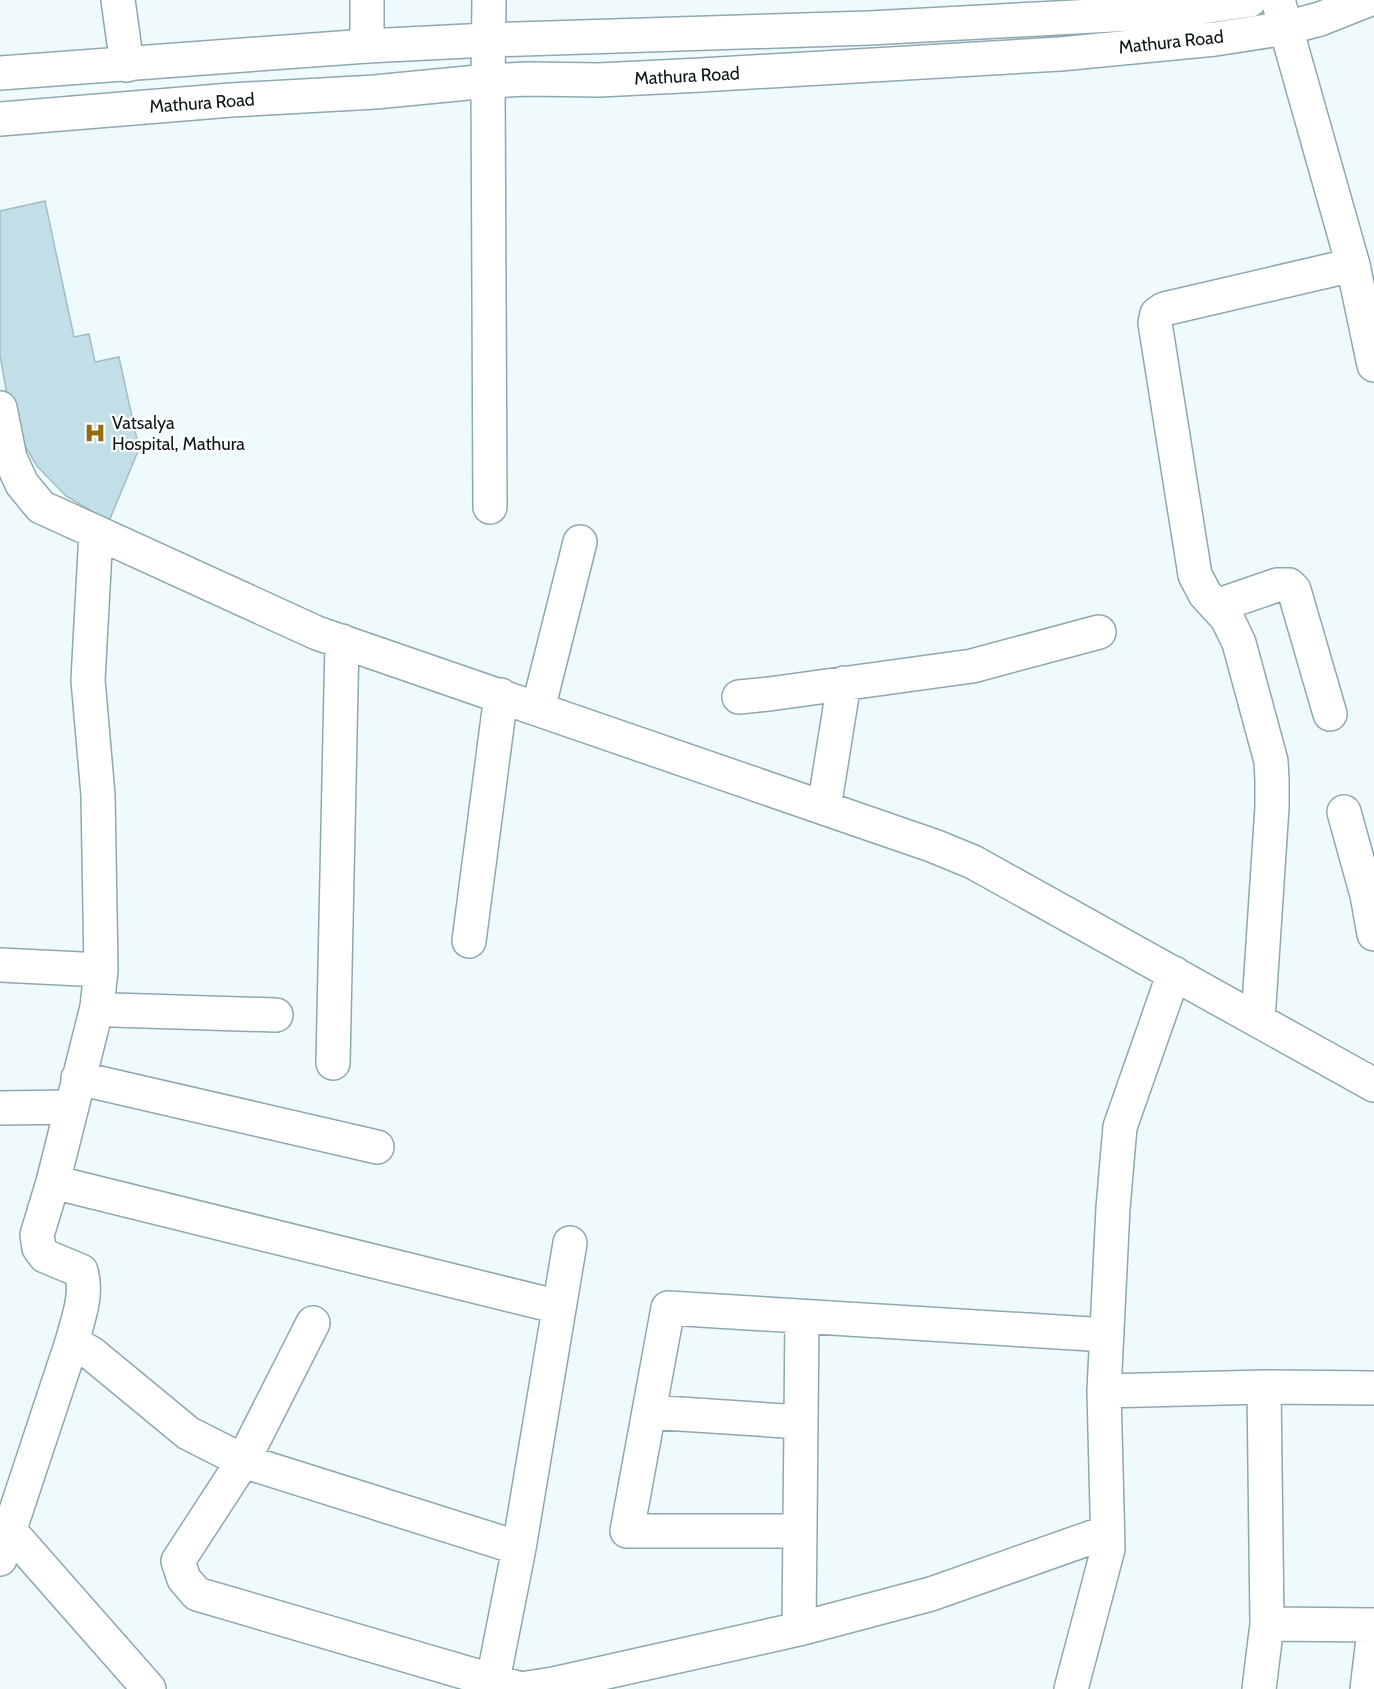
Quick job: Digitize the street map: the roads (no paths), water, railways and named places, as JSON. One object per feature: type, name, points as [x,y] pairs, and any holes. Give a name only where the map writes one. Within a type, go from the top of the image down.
[{"type":"street","points":[[118,0],[127,65]]},
{"type":"street","points":[[366,0],[367,46]]},
{"type":"street","points":[[489,0],[490,507]]},
{"type":"street","name":"Mathura Road","points":[[0,73],[367,46],[881,27],[1168,12],[1250,0]]},
{"type":"street","name":"Mathura Road","points":[[0,119],[231,100],[375,92],[488,81],[598,80],[1060,54],[1215,39],[1282,14],[1320,19],[1368,0]]},
{"type":"street","points":[[1282,14],[1353,265],[1374,364]]},
{"type":"street","points":[[1258,1020],[1272,807],[1271,761],[1239,643],[1227,618],[1205,594],[1195,575],[1155,323],[1157,314],[1164,309],[1353,265]]},
{"type":"street","points":[[0,408],[10,458],[22,484],[41,507],[317,633],[934,846],[973,862],[1374,1085]]},
{"type":"street","points":[[96,532],[88,680],[99,795],[102,970],[97,1007],[53,1182],[37,1235],[39,1248],[45,1256],[81,1271],[84,1296],[72,1342],[5,1545],[149,1689]]},
{"type":"street","points":[[538,709],[580,542]]},
{"type":"street","points":[[1216,606],[1277,585],[1289,585],[1294,590],[1330,714]]},
{"type":"street","points":[[739,697],[972,666],[1099,632]]},
{"type":"street","points":[[333,1063],[342,641]]},
{"type":"street","points":[[824,808],[844,683]]},
{"type":"street","points":[[470,941],[501,695]]},
{"type":"street","points":[[1344,812],[1367,895],[1374,934]]},
{"type":"street","points":[[0,964],[102,970]]},
{"type":"street","points":[[1071,1689],[1108,1549],[1104,1391],[1113,1208],[1120,1127],[1174,973]]},
{"type":"street","points":[[97,1007],[112,1010],[276,1015]]},
{"type":"street","points":[[0,1108],[75,1093],[377,1147]]},
{"type":"street","points":[[53,1182],[559,1307]]},
{"type":"street","points":[[512,1686],[519,1548],[570,1244]]},
{"type":"street","points":[[800,1531],[627,1531],[668,1308],[1107,1335]]},
{"type":"street","points":[[799,1629],[802,1317]]},
{"type":"street","points":[[313,1323],[243,1461],[178,1561],[184,1579],[197,1594],[512,1686],[553,1684],[799,1629],[932,1594],[1107,1532]]},
{"type":"street","points":[[72,1342],[91,1353],[188,1433],[243,1461],[519,1548]]},
{"type":"street","points":[[1104,1391],[1264,1387],[1374,1388]]},
{"type":"street","points":[[1258,1689],[1267,1624],[1264,1387]]},
{"type":"street","points":[[649,1412],[801,1422]]},
{"type":"street","points":[[1267,1624],[1374,1625]]},
{"type":"street","points":[[1367,1689],[1374,1631]]},
{"type":"place","name":"Vatsalya Hospital, Mathura","points":[[95,433]]}]
